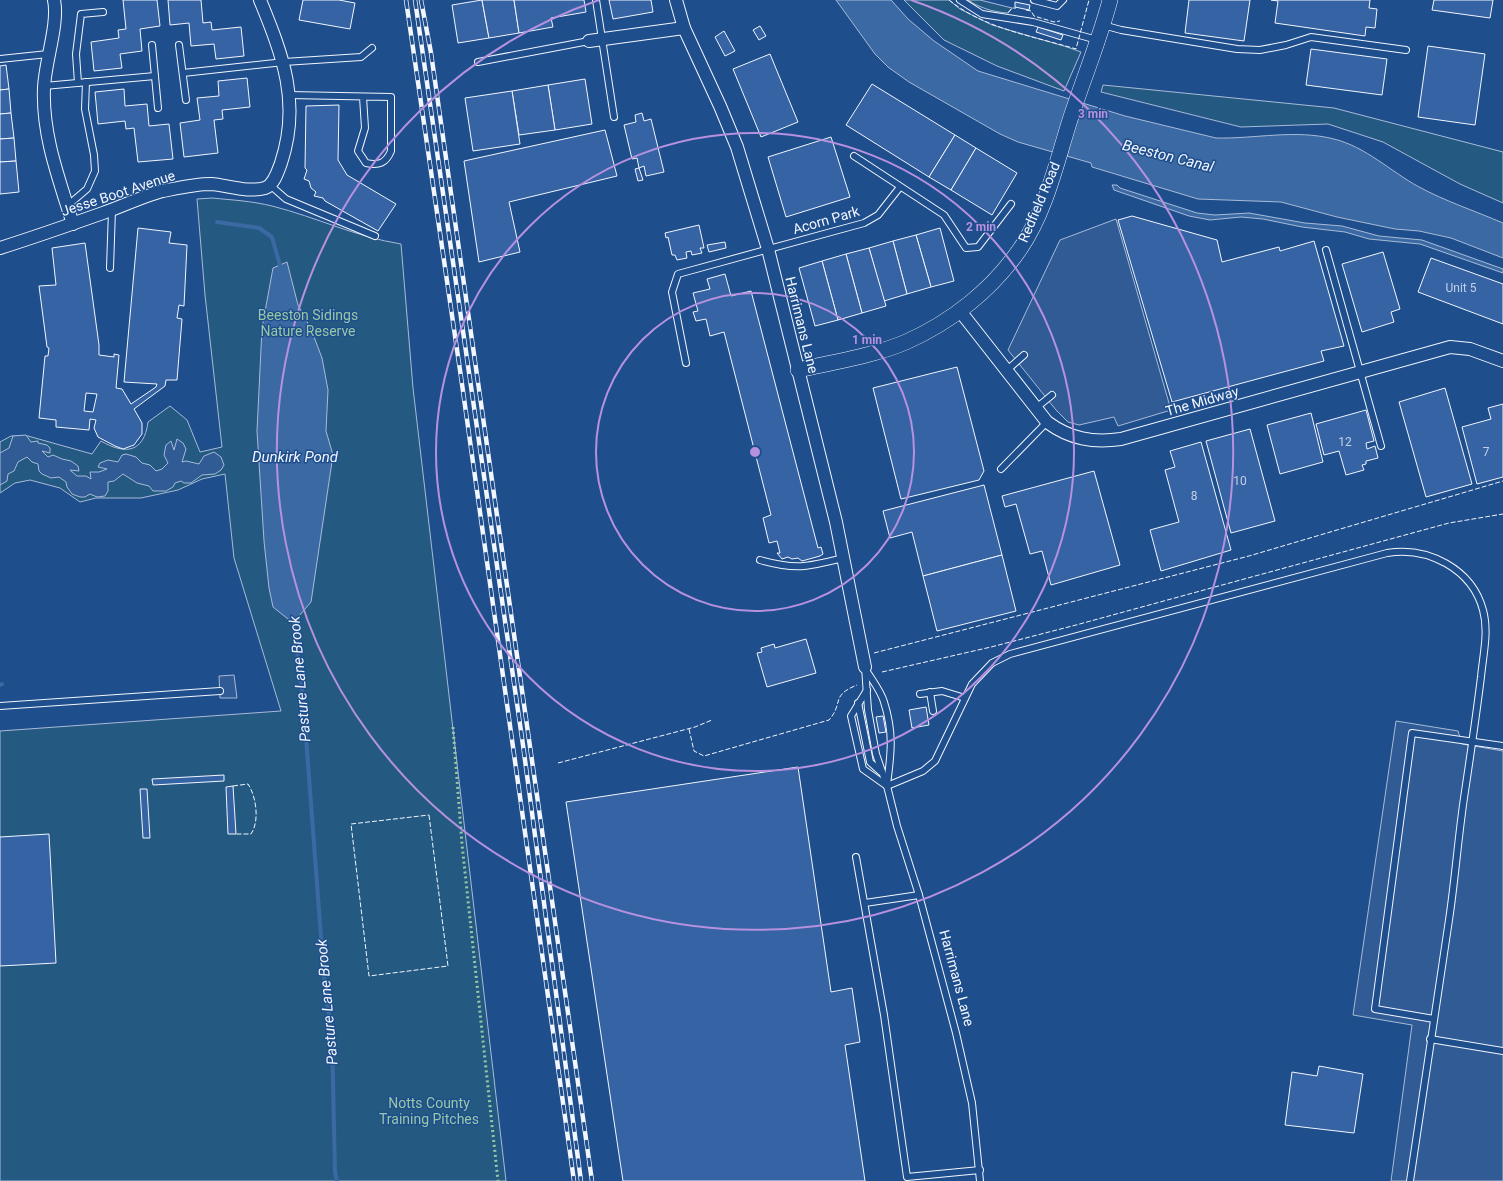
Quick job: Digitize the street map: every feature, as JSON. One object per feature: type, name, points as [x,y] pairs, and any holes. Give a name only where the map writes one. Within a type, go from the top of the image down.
[{"type":"street","points":[[54,0],[53,26],[44,86],[44,113],[50,147],[73,224]]},
{"type":"street","points":[[260,0],[275,34],[284,62],[289,95],[290,116],[284,153],[278,172],[270,184]]},
{"type":"street","name":"Harrimans Lane","points":[[676,0],[684,28],[737,147],[768,249],[836,522],[865,667]]},
{"type":"street","name":"Redfield Road","points":[[798,370],[876,352],[906,342],[960,311],[994,279],[1020,249],[1035,220],[1048,188],[1082,83],[1099,40],[1108,0]]},
{"type":"street","points":[[589,41],[684,28]]},
{"type":"street","name":"Jesse Boot Avenue","points":[[0,248],[73,224],[160,192],[189,186],[210,184],[253,189],[265,188],[270,184]]},
{"type":"street","name":"The Midway","points":[[960,311],[1047,422],[1058,430],[1072,437],[1100,441],[1121,439],[1450,347],[1470,349],[1503,361]]},
{"type":"lane","points":[[596,0],[614,117]]},
{"type":"lane","points":[[960,0],[982,14],[1033,22],[1099,40]]},
{"type":"lane","points":[[1034,0],[1057,6],[1063,0]]},
{"type":"lane","points":[[78,83],[76,54],[81,14],[103,12]]},
{"type":"lane","points":[[1103,25],[1121,30],[1237,49],[1260,50],[1286,45],[1310,37],[1406,50]]},
{"type":"lane","points":[[478,62],[589,41]]},
{"type":"lane","points":[[152,45],[158,108]]},
{"type":"lane","points":[[179,45],[186,100]]},
{"type":"lane","points":[[183,73],[284,62],[361,57],[372,48]]},
{"type":"lane","points":[[0,59],[48,54]]},
{"type":"lane","points":[[44,86],[155,76]]},
{"type":"lane","points":[[67,206],[87,188],[95,171],[94,155],[85,109],[86,82]]},
{"type":"lane","points":[[289,95],[363,96],[390,97],[391,150],[389,156],[380,164],[375,165],[366,163],[358,151],[365,128],[363,96]]},
{"type":"lane","points":[[854,156],[944,215],[966,248],[978,248],[1011,204]]},
{"type":"lane","points":[[270,184],[286,199],[376,236]]},
{"type":"lane","name":"Acorn Park","points":[[686,363],[672,292],[678,274],[864,223],[878,215],[900,187]]},
{"type":"lane","points":[[110,268],[112,210]]},
{"type":"lane","points":[[1326,250],[1381,446]]},
{"type":"lane","points":[[1006,371],[1024,355]]},
{"type":"lane","points":[[1036,408],[1052,395]]},
{"type":"lane","points":[[1001,469],[1047,422]]},
{"type":"lane","points":[[867,690],[851,716],[863,769],[887,786],[923,771],[935,761],[965,698],[979,675],[992,663],[1010,654],[1387,553],[1412,551],[1433,557],[1456,570],[1467,580],[1480,600],[1484,613],[1486,636],[1473,742],[1410,1181]]},
{"type":"lane","points":[[760,560],[786,567],[808,567],[843,558]]},
{"type":"lane","name":"Harrimans Lane","points":[[865,667],[876,754],[919,895],[956,1033],[972,1103],[980,1181]]},
{"type":"lane","name":"Harrimans Lane","points":[[865,667],[884,701],[890,729],[892,742],[887,786]]},
{"type":"lane","points":[[0,706],[220,691]]},
{"type":"lane","points":[[920,694],[942,691],[965,698]]},
{"type":"lane","points":[[930,692],[933,710]]},
{"type":"lane","points":[[858,703],[870,762],[882,773]]},
{"type":"lane","points":[[1434,1019],[1375,1009],[1397,830],[1412,733],[1503,746]]},
{"type":"lane","points":[[856,857],[866,903],[907,1177],[980,1170]]},
{"type":"lane","points":[[866,903],[919,895]]},
{"type":"lane","points":[[1430,1039],[1503,1050]]},
{"type":"green space","points":[[904,0],[949,0],[960,9],[992,25],[1081,52],[1064,91],[997,66],[944,40]]},
{"type":"green space","points":[[968,0],[980,0],[1012,8],[1008,13],[997,12]]},
{"type":"green space","points":[[1103,85],[1334,108],[1503,152],[1503,203],[1460,184],[1383,142],[1328,124],[1241,127],[1101,92]]},
{"type":"green space","points":[[212,198],[272,206],[368,237],[401,244],[413,388],[506,1181],[0,1181],[0,731],[281,711],[234,558],[225,474],[202,479],[178,490],[141,498],[96,498],[80,502],[60,488],[30,480],[15,483],[0,493],[0,442],[11,436],[28,436],[92,454],[101,441],[118,448],[132,448],[138,445],[142,440],[146,432],[148,422],[170,406],[187,420],[200,452],[222,447],[205,295],[197,199]]},
{"type":"shaded area","points":[[1116,219],[1171,410],[1118,426],[1114,417],[1079,425],[1068,422],[1056,410],[1008,350],[1060,240]]},
{"type":"shaded area","points":[[26,435],[31,442],[38,441],[38,443],[47,445],[50,448],[50,453],[42,451],[48,457],[53,455],[71,461],[78,466],[79,471],[70,470],[77,476],[86,476],[91,479],[90,472],[99,472],[107,469],[98,467],[100,463],[108,460],[118,462],[122,455],[126,454],[136,457],[142,463],[150,465],[156,471],[162,469],[168,463],[164,455],[166,445],[171,441],[174,450],[177,439],[183,443],[186,449],[182,462],[186,461],[199,464],[204,456],[214,452],[221,457],[224,465],[221,470],[215,474],[202,475],[191,483],[184,483],[181,481],[175,483],[173,487],[166,491],[153,491],[149,486],[137,483],[123,474],[114,481],[108,482],[108,491],[105,496],[97,497],[90,494],[85,497],[80,497],[72,494],[67,487],[66,482],[59,477],[51,478],[42,474],[39,471],[38,464],[32,462],[27,457],[18,462],[14,471],[8,474],[7,481],[0,485],[0,453],[9,448],[13,436]]},
{"type":"shaded area","points":[[234,675],[237,698],[220,698],[219,676]]},
{"type":"shaded area","points":[[1396,721],[1458,731],[1462,744],[1503,751],[1503,1181],[1391,1181],[1412,1025],[1353,1015]]},
{"type":"water","name":"Beeston Canal","points":[[836,0],[891,0],[908,19],[934,41],[978,71],[1125,116],[1216,138],[1305,135],[1319,136],[1346,143],[1367,153],[1419,187],[1503,223],[1503,258],[1451,238],[1419,231],[1395,229],[1337,217],[1281,202],[1198,199],[1092,167],[1091,163],[1018,142],[1000,134],[909,82],[888,67],[875,54]]},
{"type":"water","points":[[1112,185],[1117,185],[1120,188],[1197,213],[1215,215],[1249,213],[1305,223],[1342,226],[1379,236],[1422,240],[1503,269],[1503,273],[1420,244],[1369,239],[1345,232],[1302,227],[1263,219],[1241,217],[1210,220],[1189,216],[1114,190]]},
{"type":"water","name":"Dunkirk Pond","points":[[287,262],[298,305],[311,329],[322,358],[328,390],[326,431],[333,455],[311,602],[293,623],[273,607],[269,588],[264,541],[257,431],[262,328],[273,268]]},
{"type":"building","points":[[123,0],[157,0],[160,26],[140,29],[142,51],[120,54],[122,68],[94,71],[91,42],[119,38],[118,30],[126,29]]},
{"type":"building","points":[[168,0],[201,0],[203,23],[211,22],[212,30],[241,27],[244,56],[216,59],[214,44],[191,46],[189,23],[170,25]]},
{"type":"building","points":[[303,0],[339,0],[355,3],[350,29],[299,20]]},
{"type":"building","points":[[482,0],[489,38],[458,43],[452,5]]},
{"type":"building","points":[[482,0],[514,0],[519,33],[489,38]]},
{"type":"building","points":[[514,0],[584,0],[586,12],[551,18],[553,27],[519,33]]},
{"type":"building","points":[[609,0],[651,0],[653,12],[613,19]]},
{"type":"building","points":[[1189,0],[1250,0],[1244,41],[1185,33]]},
{"type":"building","points":[[1271,0],[1370,0],[1369,8],[1377,9],[1375,28],[1366,27],[1365,36],[1275,23],[1278,1]]},
{"type":"building","points":[[1434,0],[1493,0],[1490,18],[1432,10]]},
{"type":"building","points":[[1015,2],[1030,5],[1029,10],[1015,7]]},
{"type":"building","points":[[760,26],[766,36],[759,40],[753,30]]},
{"type":"building","points":[[1038,27],[1063,35],[1061,40],[1036,32]]},
{"type":"building","points":[[724,31],[735,51],[725,56],[715,37]]},
{"type":"building","points":[[1428,46],[1485,54],[1475,125],[1418,117]]},
{"type":"building","points":[[1311,49],[1387,59],[1382,95],[1306,85]]},
{"type":"building","points":[[770,54],[798,122],[761,137],[733,69]]},
{"type":"building","points":[[6,65],[9,89],[0,90],[0,66]]},
{"type":"building","points":[[247,78],[250,107],[222,110],[223,119],[214,120],[218,153],[184,157],[180,123],[200,120],[197,98],[219,96],[218,81]]},
{"type":"building","points":[[585,79],[592,124],[555,130],[548,85]]},
{"type":"building","points":[[872,84],[955,135],[929,177],[846,125]]},
{"type":"building","points":[[548,85],[555,130],[519,135],[512,91]]},
{"type":"building","points":[[9,89],[11,113],[0,114],[0,90]]},
{"type":"building","points":[[124,89],[125,106],[147,104],[149,126],[169,124],[173,159],[138,162],[134,128],[126,129],[125,121],[98,124],[95,92]]},
{"type":"building","points":[[512,91],[520,144],[473,151],[465,98]]},
{"type":"building","points":[[339,105],[338,160],[347,175],[396,204],[378,231],[325,201],[323,198],[314,196],[316,192],[311,188],[309,181],[304,179],[307,170],[305,168],[306,106]]},
{"type":"building","points":[[11,113],[14,138],[0,139],[0,114]]},
{"type":"building","points":[[642,113],[644,121],[651,119],[664,172],[646,176],[644,166],[639,168],[637,158],[632,159],[624,125],[636,122],[635,115]]},
{"type":"building","points":[[605,130],[617,176],[509,202],[520,252],[479,262],[464,161]]},
{"type":"building","points":[[955,135],[976,148],[951,190],[929,177]]},
{"type":"building","points":[[831,137],[850,197],[786,217],[768,157]]},
{"type":"building","points":[[14,138],[16,161],[0,162],[0,139]]},
{"type":"building","points":[[976,148],[1017,173],[992,215],[951,190]]},
{"type":"building","points":[[16,161],[19,192],[0,194],[0,162]]},
{"type":"building","points":[[639,168],[643,180],[638,181],[635,169]]},
{"type":"building","points":[[1132,216],[1217,240],[1222,262],[1279,247],[1280,251],[1314,241],[1344,346],[1321,351],[1324,361],[1172,402],[1118,220]]},
{"type":"building","points":[[699,225],[704,248],[700,248],[702,253],[692,255],[691,251],[686,252],[687,258],[677,260],[675,255],[672,255],[668,237],[666,238],[665,233]]},
{"type":"building","points":[[138,228],[171,232],[169,243],[187,245],[184,306],[179,305],[177,318],[182,319],[177,380],[166,380],[165,386],[134,409],[142,423],[142,434],[134,445],[123,449],[98,437],[94,428],[96,420],[90,419],[89,430],[56,427],[56,420],[39,418],[45,356],[48,356],[49,348],[47,347],[39,286],[56,285],[52,248],[85,243],[99,345],[99,355],[114,357],[114,354],[119,355],[116,388],[122,389],[131,404],[156,387],[157,384],[124,382]],"holes":[[[86,393],[97,394],[93,412],[84,411]]]},
{"type":"building","points":[[940,228],[954,281],[931,287],[916,235]]},
{"type":"building","points":[[916,235],[931,287],[907,294],[893,241]]},
{"type":"building","points":[[893,241],[907,294],[884,301],[869,248]]},
{"type":"building","points":[[725,242],[726,248],[709,252],[707,245]]},
{"type":"building","points":[[869,248],[886,306],[862,313],[846,254]]},
{"type":"building","points":[[1383,252],[1400,309],[1391,312],[1394,322],[1362,332],[1342,264]]},
{"type":"building","points":[[846,254],[862,313],[838,320],[822,261]]},
{"type":"building","points":[[1431,258],[1503,284],[1503,324],[1418,292]]},
{"type":"building","points":[[822,261],[838,320],[815,326],[799,268]]},
{"type":"building","points":[[725,274],[731,296],[751,291],[818,548],[821,547],[823,554],[820,556],[802,561],[798,558],[792,559],[788,557],[782,559],[777,553],[780,553],[777,541],[769,543],[763,518],[771,515],[724,332],[710,336],[706,319],[696,321],[693,312],[698,311],[693,293],[710,289],[707,279]]},
{"type":"building","points":[[957,367],[984,471],[979,480],[901,499],[873,388]]},
{"type":"building","points":[[1445,388],[1472,484],[1426,497],[1399,402]]},
{"type":"building","points":[[1503,404],[1503,477],[1477,484],[1462,427],[1491,419],[1488,408]]},
{"type":"building","points":[[1366,410],[1374,441],[1366,443],[1367,449],[1375,446],[1378,458],[1366,461],[1366,464],[1362,465],[1364,470],[1346,475],[1339,451],[1324,455],[1316,424]]},
{"type":"building","points":[[1311,413],[1323,462],[1280,474],[1267,425]]},
{"type":"building","points":[[1250,429],[1275,521],[1231,533],[1206,441]]},
{"type":"building","points":[[1201,442],[1231,550],[1161,571],[1150,530],[1179,522],[1165,470],[1175,467],[1170,451]]},
{"type":"building","points":[[1094,471],[1120,565],[1051,585],[1042,551],[1030,554],[1016,504],[1005,507],[1002,496]]},
{"type":"building","points":[[984,485],[1002,555],[923,576],[912,532],[890,538],[883,511]]},
{"type":"building","points":[[1002,555],[1016,611],[937,631],[923,576]]},
{"type":"building","points":[[806,639],[816,673],[767,687],[757,653],[762,652],[761,648],[774,644],[775,648]]},
{"type":"building","points":[[926,707],[929,725],[912,728],[909,710]]},
{"type":"building","points":[[883,716],[886,732],[879,733],[876,717]]},
{"type":"building","points":[[798,767],[831,992],[852,988],[860,1042],[845,1045],[865,1181],[623,1181],[566,802]]},
{"type":"building","points":[[224,775],[224,781],[153,785],[152,779]]},
{"type":"building","points":[[233,786],[236,834],[228,834],[226,787]]},
{"type":"building","points":[[140,789],[147,789],[150,838],[143,838]]},
{"type":"building","points":[[49,834],[56,963],[0,966],[0,837]]},
{"type":"building","points":[[1319,1066],[1363,1074],[1354,1133],[1285,1125],[1292,1072],[1317,1076]]},
{"type":"waterway","name":"Pasture Lane Brook","points":[[217,222],[259,228],[272,237],[281,269]]},
{"type":"waterway","name":"Pasture Lane Brook","points":[[293,620],[303,697],[324,977],[332,1038],[335,1172],[337,1181]]},
{"type":"railway","points":[[406,0],[461,377],[574,1181]]},
{"type":"railway","points":[[415,0],[523,745],[581,1181]]},
{"type":"railway","points":[[421,0],[431,53],[592,1181]]},
{"type":"hedge","points":[[453,727],[462,844],[498,1181]]},
{"type":"fence","points":[[949,0],[963,10],[994,25],[1076,49],[1089,0]]},
{"type":"fence","points":[[1008,13],[1012,8],[1016,8]]},
{"type":"fence","points":[[1026,10],[1031,11],[1034,16],[1054,22],[1060,21]]},
{"type":"fence","points":[[874,653],[1249,556],[1503,481]]},
{"type":"fence","points":[[882,672],[991,647],[1076,625],[1449,523],[1503,514]]},
{"type":"fence","points":[[689,729],[694,751],[704,756],[829,720],[836,709],[840,696],[857,685]]},
{"type":"fence","points":[[558,763],[695,727],[712,720]]},
{"type":"fence","points":[[233,786],[248,784],[253,795],[256,809],[254,829],[251,834],[236,834]]},
{"type":"fence","points":[[429,815],[448,966],[369,976],[351,824],[429,815]]},
{"type":"park label","name":"Beeston Sidings Nature Reserve","points":[[308,324]]},
{"type":"park label","name":"Notts County Training Pitches","points":[[429,1112]]}]
